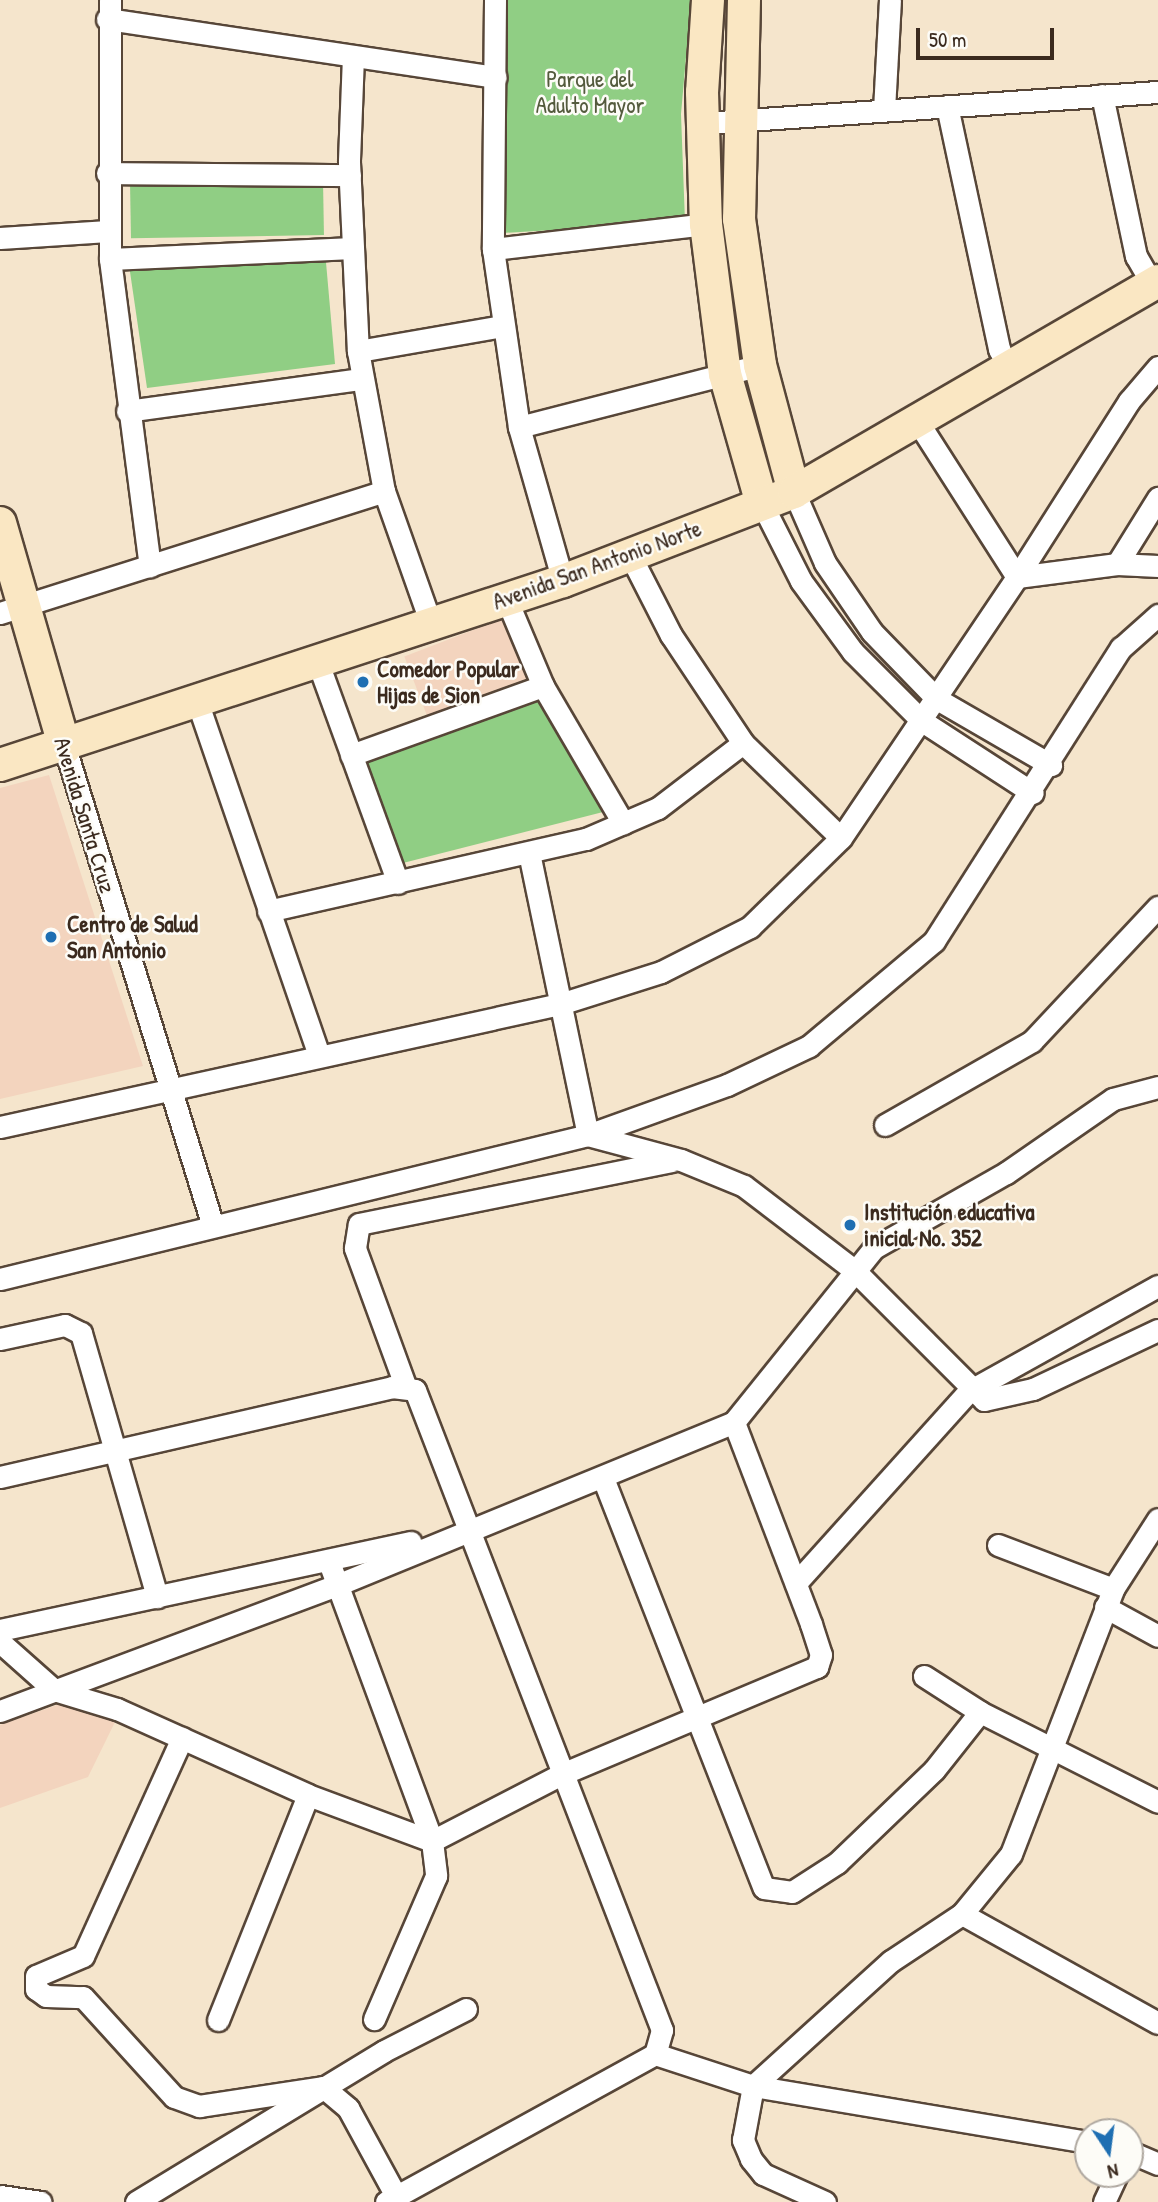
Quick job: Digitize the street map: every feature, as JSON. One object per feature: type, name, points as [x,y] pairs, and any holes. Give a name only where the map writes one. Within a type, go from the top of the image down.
[{"type":"street","points":[[495,0],[493,248],[519,427],[563,581]]},
{"type":"street","points":[[708,0],[703,122],[706,224],[725,374],[762,504],[801,581],[852,652],[922,721],[1033,793]]},
{"type":"street","points":[[744,0],[737,119],[738,219],[760,365],[794,492],[825,563],[872,632],[937,699],[1051,765]]},
{"type":"street","points":[[884,110],[890,0]]},
{"type":"street","points":[[150,566],[127,411],[108,232],[109,10],[353,56],[496,77]]},
{"type":"street","points":[[353,56],[350,175],[358,351],[384,491],[431,624]]},
{"type":"street","points":[[703,122],[1158,92]]},
{"type":"street","points":[[1102,95],[1136,256],[1155,283]]},
{"type":"street","points":[[947,106],[999,349],[1010,370]]},
{"type":"street","points":[[107,173],[350,175]]},
{"type":"street","points":[[493,248],[706,224]]},
{"type":"street","points":[[0,238],[108,232]]},
{"type":"street","points":[[110,259],[353,248]]},
{"type":"street","name":"Avenida San Antonio Norte","points":[[0,765],[65,748],[197,701],[563,581],[794,492],[1010,370],[1155,283]]},
{"type":"street","points":[[358,351],[503,326]]},
{"type":"street","points":[[519,427],[760,365]]},
{"type":"street","points":[[0,1127],[559,1004],[661,972],[750,927],[841,838],[937,699],[1129,401],[1158,368]]},
{"type":"street","points":[[127,411],[362,379]]},
{"type":"street","points":[[918,422],[1017,577]]},
{"type":"street","points":[[11,610],[384,491]]},
{"type":"street","points":[[1117,564],[1158,498]]},
{"type":"street","name":"Avenida Santa Cruz","points":[[0,523],[11,610],[65,748],[168,1090],[213,1226]]},
{"type":"street","points":[[630,555],[671,635],[743,743],[841,838]]},
{"type":"street","points":[[1017,577],[1117,564],[1158,566]]},
{"type":"street","points":[[506,598],[542,685],[623,823]]},
{"type":"street","points":[[0,1279],[588,1135],[727,1085],[797,1052],[882,991],[934,941],[1051,765],[1121,648],[1158,615]]},
{"type":"street","points":[[318,663],[398,883]]},
{"type":"street","points":[[351,755],[542,685]]},
{"type":"street","points":[[197,701],[319,1056]]},
{"type":"street","points":[[268,911],[528,853],[623,823],[658,808],[743,743]]},
{"type":"street","points":[[528,853],[588,1135]]},
{"type":"street","points":[[884,1125],[1032,1041],[1158,907]]},
{"type":"street","points":[[0,1711],[337,1584],[467,1529],[603,1478],[734,1422],[874,1248],[1006,1173],[1113,1099],[1158,1087]]},
{"type":"street","points":[[588,1135],[681,1160],[744,1186],[854,1270],[969,1391],[984,1400],[1033,1389],[1158,1329]]},
{"type":"street","points":[[182,1738],[83,1956],[36,1976],[36,1989],[46,1996],[83,1997],[174,2097],[199,2106],[323,2087],[348,2108],[391,2199],[655,2054],[662,2030],[467,1529],[422,1404],[405,1385],[355,1248],[359,1224],[681,1160]]},
{"type":"street","points":[[796,1583],[969,1391],[1158,1286]]},
{"type":"street","points":[[0,1339],[75,1325],[94,1362],[120,1449],[157,1597]]},
{"type":"street","points":[[0,1477],[405,1385]]},
{"type":"street","points":[[0,1642],[54,1690],[182,1738],[308,1796],[432,1841],[562,1774],[697,1714],[817,1667],[821,1655],[734,1422]]},
{"type":"street","points":[[603,1478],[764,1888],[777,1894],[792,1892],[837,1863],[934,1770],[980,1712]]},
{"type":"street","points":[[825,2202],[763,2174],[751,2159],[743,2140],[752,2086],[891,1961],[962,1914],[1011,1854],[1050,1745],[1109,1598],[1158,1519]]},
{"type":"street","points":[[0,1630],[329,1562],[467,1529]]},
{"type":"street","points":[[998,1545],[1109,1598],[1158,1636]]},
{"type":"street","points":[[329,1562],[432,1841],[436,1876],[374,2019]]},
{"type":"street","points":[[924,1676],[980,1712],[1050,1745],[1158,1802]]},
{"type":"street","points":[[219,2020],[308,1796]]},
{"type":"street","points":[[962,1914],[1158,2023]]},
{"type":"street","points":[[136,2202],[323,2087],[466,2009]]},
{"type":"street","points":[[655,2054],[752,2086],[1074,2140]]},
{"type":"street","points":[[0,2196],[41,2202]]},
{"type":"shaded area","points":[[507,617],[531,680],[429,720],[404,656]]},
{"type":"shaded area","name":"Centro de Salud San Antonio","points":[[49,775],[143,1066],[0,1099],[0,788]]},
{"type":"shaded area","points":[[77,1698],[115,1722],[88,1777],[0,1808],[0,1725]]},
{"type":"green space","name":"Parque del Adulto Mayor","points":[[506,0],[691,0],[681,114],[685,222],[502,233],[499,81]]},
{"type":"green space","points":[[323,180],[324,235],[131,238],[130,183]]},
{"type":"green space","points":[[325,251],[335,364],[147,388],[128,258]]},
{"type":"green space","points":[[538,700],[603,812],[403,863],[366,760]]},
{"type":"place","name":"Comedor Popular Hijas de Sion","points":[[363,682]]},
{"type":"place","name":"Centro de Salud San Antonio","points":[[51,937]]},
{"type":"place","name":"Institución educativa inicial No. 352","points":[[850,1225]]}]
